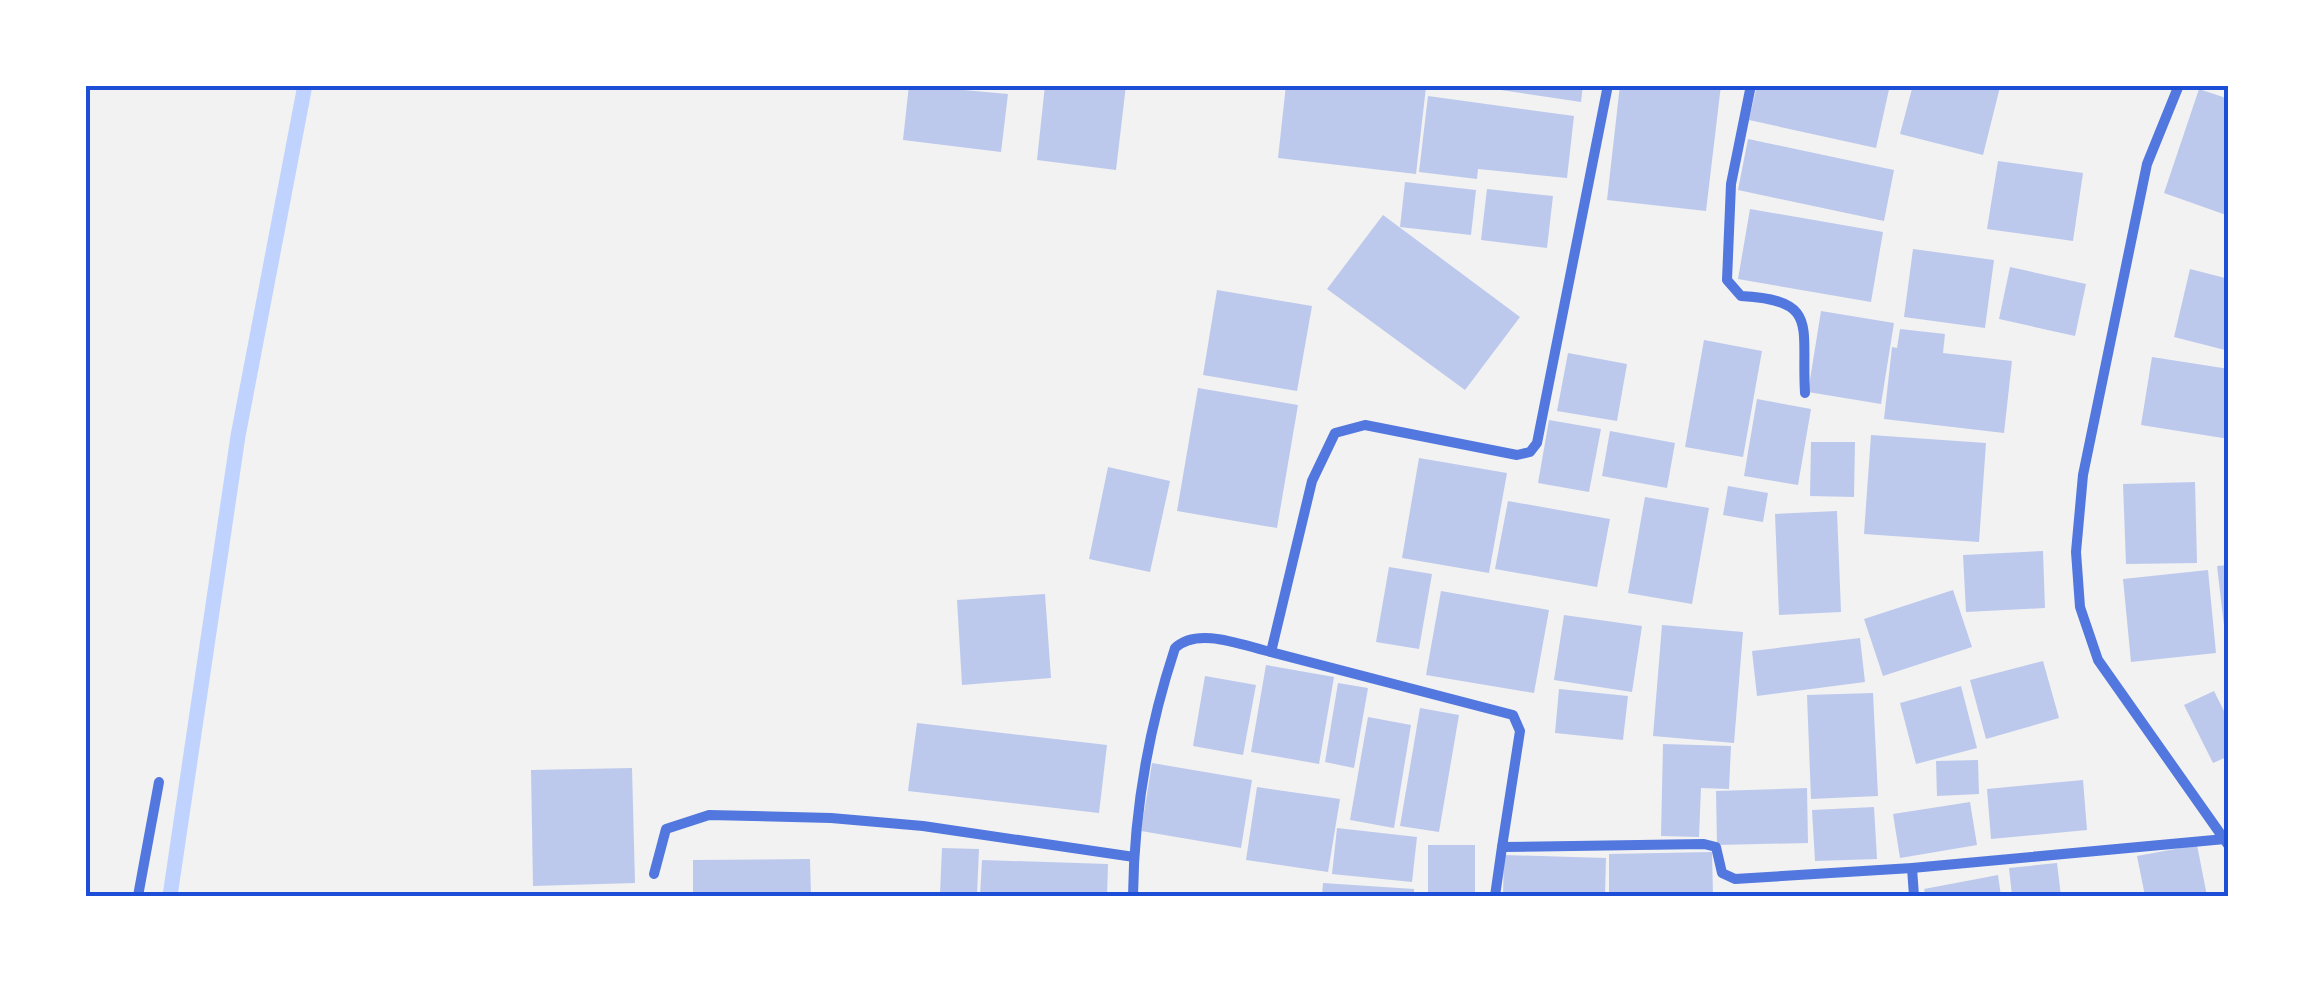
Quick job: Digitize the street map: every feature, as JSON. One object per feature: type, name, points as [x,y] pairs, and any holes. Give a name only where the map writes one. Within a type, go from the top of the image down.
[{"type":"street","points":[[1271,652],[1312,482],[1336,433],[1366,425],[1517,455],[1530,452],[1537,444],[1608,85]]},
{"type":"street","points":[[1751,85],[1731,184],[1727,280],[1741,296],[1792,303],[1802,328],[1805,393]]},
{"type":"street","points":[[2179,85],[2147,164],[2082,475],[2076,552],[2080,607],[2098,660],[2227,843]]},
{"type":"street","points":[[1133,896],[1134,828],[1152,730],[1176,648],[1190,639],[1204,638],[1513,715],[1520,730],[1495,896]]},
{"type":"street","points":[[138,896],[160,782]]},
{"type":"street","points":[[654,874],[666,829],[710,816],[922,826],[1134,857]]},
{"type":"street","points":[[1502,847],[1710,844],[1718,852],[1722,873],[1735,879],[2227,843]]},
{"type":"street","points":[[1912,868],[1914,896]]},
{"type":"building","points":[[909,85],[1008,94],[1001,152],[903,140]]},
{"type":"building","points":[[1045,85],[1126,85],[1116,170],[1037,160]]},
{"type":"building","points":[[1286,85],[1426,87],[1416,174],[1278,158]]},
{"type":"building","points":[[1467,85],[1583,85],[1581,102]]},
{"type":"building","points":[[1620,85],[1721,85],[1706,211],[1607,200]]},
{"type":"building","points":[[1757,85],[1890,85],[1876,148],[1749,120]]},
{"type":"building","points":[[1913,85],[2000,87],[1983,155],[1900,134]]},
{"type":"building","points":[[2199,89],[2229,99],[2229,216],[2164,193]]},
{"type":"building","points":[[1428,96],[1574,116],[1567,178],[1478,169],[1477,179],[1419,172]]},
{"type":"building","points":[[1748,139],[1894,170],[1884,221],[1738,190]]},
{"type":"building","points":[[1998,161],[2083,173],[2073,241],[1987,229]]},
{"type":"building","points":[[1405,182],[1476,190],[1471,235],[1400,227]]},
{"type":"building","points":[[1487,189],[1553,196],[1547,248],[1481,240]]},
{"type":"building","points":[[1750,209],[1883,232],[1871,302],[1738,279]]},
{"type":"building","points":[[1383,215],[1520,317],[1465,390],[1327,289]]},
{"type":"building","points":[[1913,249],[1994,260],[1985,328],[1904,317]]},
{"type":"building","points":[[2010,267],[2086,284],[2075,336],[1999,319]]},
{"type":"building","points":[[2190,269],[2229,279],[2229,351],[2174,337]]},
{"type":"building","points":[[1217,290],[1312,306],[1297,391],[1203,375]]},
{"type":"building","points":[[1821,311],[1894,323],[1881,404],[1808,392]]},
{"type":"building","points":[[1900,329],[1945,334],[1943,353],[2012,361],[2004,433],[1884,419],[1892,347],[1897,348]]},
{"type":"building","points":[[1704,340],[1762,351],[1743,457],[1685,447]]},
{"type":"building","points":[[1568,353],[1627,364],[1617,421],[1557,411]]},
{"type":"building","points":[[2152,357],[2229,369],[2229,439],[2141,425]]},
{"type":"building","points":[[1198,388],[1298,405],[1277,528],[1177,511]]},
{"type":"building","points":[[1757,399],[1811,409],[1798,485],[1744,476]]},
{"type":"building","points":[[1549,420],[1601,429],[1589,492],[1538,483]]},
{"type":"building","points":[[1610,431],[1675,443],[1667,488],[1602,476]]},
{"type":"building","points":[[1871,435],[1986,443],[1979,542],[1864,534]]},
{"type":"building","points":[[1811,442],[1855,442],[1854,497],[1810,496]]},
{"type":"building","points":[[1419,458],[1507,473],[1489,573],[1402,558]]},
{"type":"building","points":[[1108,467],[1170,481],[1150,572],[1089,559]]},
{"type":"building","points":[[2195,482],[2197,563],[2126,564],[2123,484]]},
{"type":"building","points":[[1728,486],[1768,493],[1763,522],[1723,515]]},
{"type":"building","points":[[1645,497],[1709,508],[1692,604],[1628,593]]},
{"type":"building","points":[[1508,501],[1610,519],[1597,587],[1495,569]]},
{"type":"building","points":[[1837,511],[1841,612],[1779,615],[1775,514]]},
{"type":"building","points":[[2043,551],[2045,608],[1966,612],[1963,555]]},
{"type":"building","points":[[2229,565],[2229,634],[2225,634],[2217,566]]},
{"type":"building","points":[[1389,567],[1432,574],[1419,649],[1376,642]]},
{"type":"building","points":[[2208,570],[2216,653],[2131,662],[2123,579]]},
{"type":"building","points":[[1953,590],[1972,647],[1883,676],[1864,619]]},
{"type":"building","points":[[1441,591],[1549,610],[1534,693],[1426,675]]},
{"type":"building","points":[[1045,594],[1051,678],[962,685],[957,600]]},
{"type":"building","points":[[1564,615],[1642,626],[1632,692],[1554,680]]},
{"type":"building","points":[[1662,625],[1743,632],[1734,743],[1653,736]]},
{"type":"building","points":[[1860,638],[1865,682],[1757,696],[1752,651]]},
{"type":"building","points":[[2043,661],[2059,718],[1986,739],[1970,680]]},
{"type":"building","points":[[1266,665],[1334,677],[1319,764],[1251,752]]},
{"type":"building","points":[[1205,676],[1256,685],[1243,755],[1193,746]]},
{"type":"building","points":[[1338,683],[1368,688],[1354,768],[1325,762]]},
{"type":"building","points":[[1961,686],[1977,748],[1916,764],[1900,703]]},
{"type":"building","points":[[1559,689],[1628,696],[1623,740],[1555,733]]},
{"type":"building","points":[[2214,691],[2229,721],[2229,756],[2213,763],[2184,705]]},
{"type":"building","points":[[1873,693],[1878,796],[1811,799],[1807,695]]},
{"type":"building","points":[[1420,708],[1459,715],[1439,832],[1400,826]]},
{"type":"building","points":[[1368,717],[1411,725],[1394,828],[1350,820]]},
{"type":"building","points":[[917,723],[1107,745],[1099,813],[908,791]]},
{"type":"building","points":[[1663,744],[1731,746],[1729,789],[1701,788],[1699,837],[1661,836]]},
{"type":"building","points":[[1978,760],[1979,794],[1937,796],[1936,761]]},
{"type":"building","points":[[1152,763],[1252,780],[1241,848],[1141,831]]},
{"type":"building","points":[[632,768],[635,883],[533,886],[531,770]]},
{"type":"building","points":[[2083,780],[2087,830],[1991,839],[1987,789]]},
{"type":"building","points":[[1257,787],[1340,799],[1328,872],[1246,860]]},
{"type":"building","points":[[1807,788],[1808,843],[1717,845],[1716,791]]},
{"type":"building","points":[[1970,802],[1977,845],[1900,858],[1893,814]]},
{"type":"building","points":[[1874,807],[1877,859],[1815,861],[1812,810]]},
{"type":"building","points":[[1337,828],[1417,837],[1412,882],[1332,874]]},
{"type":"building","points":[[1428,845],[1475,845],[1475,896],[1428,896]]},
{"type":"building","points":[[2197,845],[2207,896],[2145,896],[2137,856]]},
{"type":"building","points":[[942,848],[979,849],[977,895],[940,894]]},
{"type":"building","points":[[1712,852],[1713,896],[1609,896],[1609,854]]},
{"type":"building","points":[[1504,855],[1606,858],[1605,896],[1503,896]]},
{"type":"building","points":[[810,859],[811,896],[693,896],[693,860]]},
{"type":"building","points":[[982,860],[1108,864],[1107,896],[980,896]]},
{"type":"building","points":[[2057,863],[2061,896],[2012,896],[2009,868]]},
{"type":"building","points":[[1998,875],[2001,896],[1926,896],[1924,889]]},
{"type":"building","points":[[1323,883],[1414,889],[1414,896],[1322,896]]},
{"type":"waterway","points":[[170,896],[238,436],[305,85]]}]
